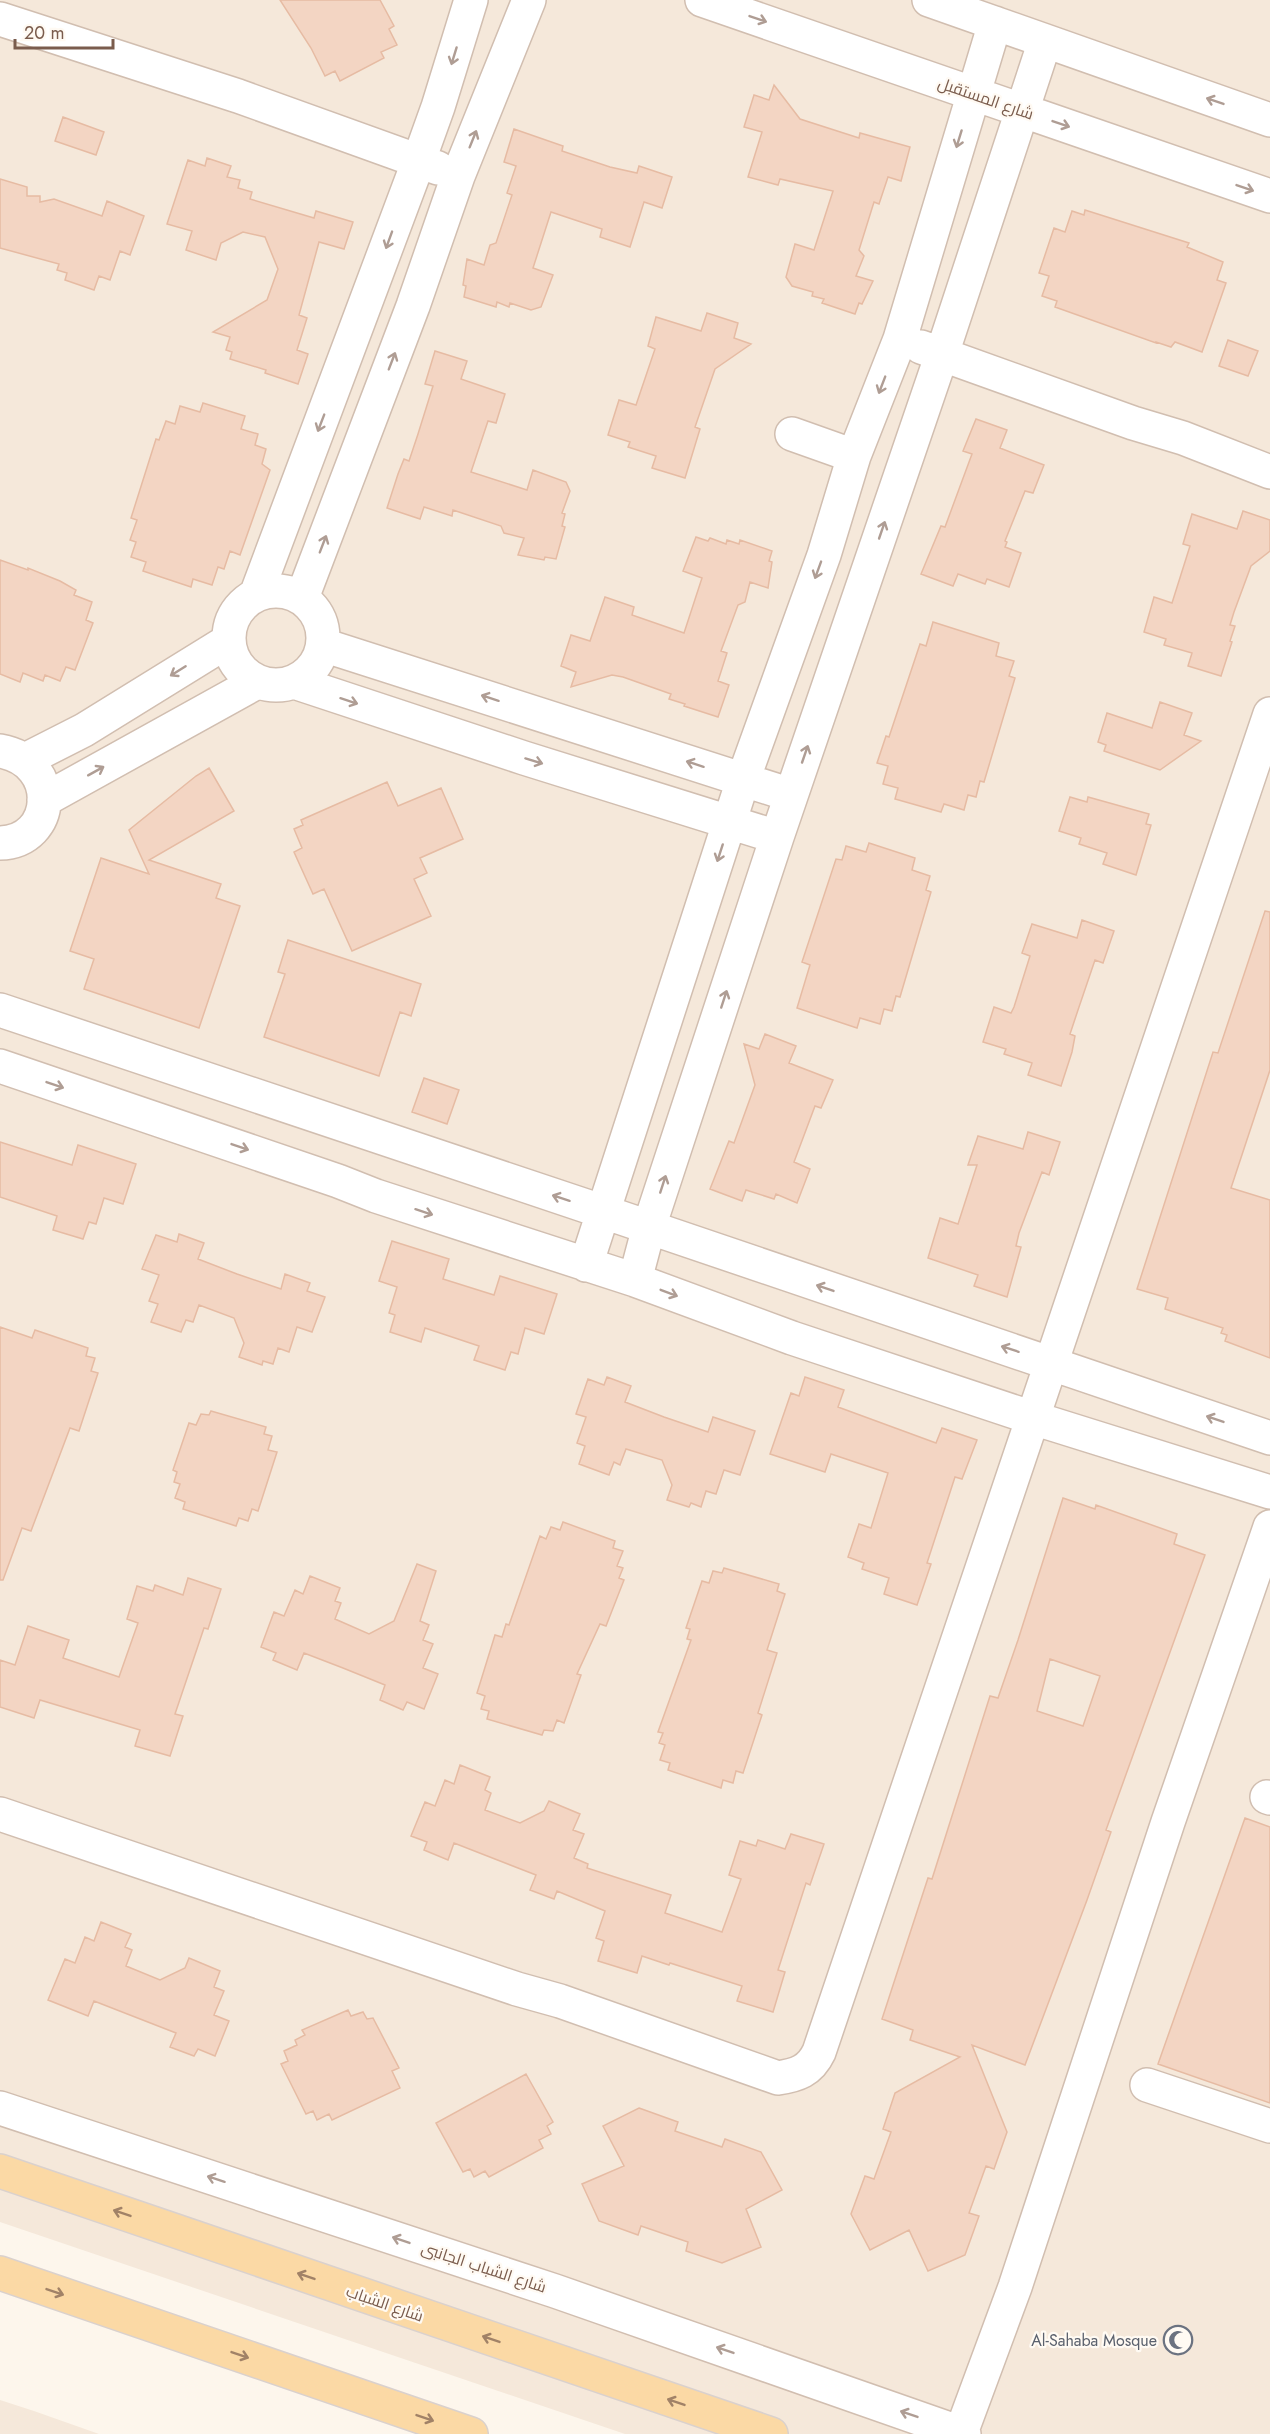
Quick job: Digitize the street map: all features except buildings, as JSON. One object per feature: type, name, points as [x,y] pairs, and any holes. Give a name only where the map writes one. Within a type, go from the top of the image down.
[{"type":"main road","name":"شارع الشباب","points":[[0,2171],[771,2434]]},
{"type":"main road","points":[[0,2273],[471,2434]]},
{"type":"street","points":[[256,595],[419,160],[471,0]]},
{"type":"street","points":[[302,598],[413,306],[458,176],[529,0]]},
{"type":"street","name":"شارع المستقبل","points":[[702,0],[1270,196]]},
{"type":"street","points":[[929,0],[1270,120]]},
{"type":"street","points":[[0,19],[238,96],[458,176]]},
{"type":"street","points":[[586,1265],[743,780],[824,555],[854,456],[900,339],[995,23]]},
{"type":"street","points":[[635,1280],[649,1227],[777,837],[942,354],[1045,41]]},
{"type":"street","points":[[900,339],[1133,423],[1183,438],[1270,472]]},
{"type":"street","points":[[792,434],[854,456]]},
{"type":"street","points":[[279,591],[302,598],[317,614],[321,623],[323,645],[316,663],[303,677],[294,682],[275,685],[257,682],[237,666],[231,654],[228,641],[229,627],[235,614],[244,603],[256,595],[279,591]]},
{"type":"street","points":[[13,755],[84,730],[228,641]]},
{"type":"street","points":[[323,645],[791,795]]},
{"type":"street","points":[[44,800],[257,682]]},
{"type":"street","points":[[294,682],[524,758],[777,837]]},
{"type":"street","points":[[0,1814],[517,1989],[560,2001],[778,2078],[805,2071],[815,2062],[819,2052],[1270,714]]},
{"type":"street","points":[[0,843],[17,840],[28,834],[37,824],[44,800],[40,778],[13,755]]},
{"type":"street","points":[[0,1010],[1270,1438]]},
{"type":"street","points":[[0,1066],[376,1196],[635,1280],[792,1338],[1033,1418],[1270,1492]]},
{"type":"street","points":[[963,2434],[1015,2287],[1168,1822],[1270,1527]]},
{"type":"street","points":[[1147,2085],[1270,2126]]},
{"type":"street","name":"شارع الشباب الجانبى","points":[[0,2108],[555,2291],[963,2434]]},
{"type":"shaded area","points":[[0,0],[1270,0],[1270,2434],[625,2434],[0,2222]]},
{"type":"shaded area","points":[[0,2400],[34,2411],[99,2434],[0,2434]]},
{"type":"place","name":"Al-Sahaba Mosque","points":[[1178,2340]]}]
